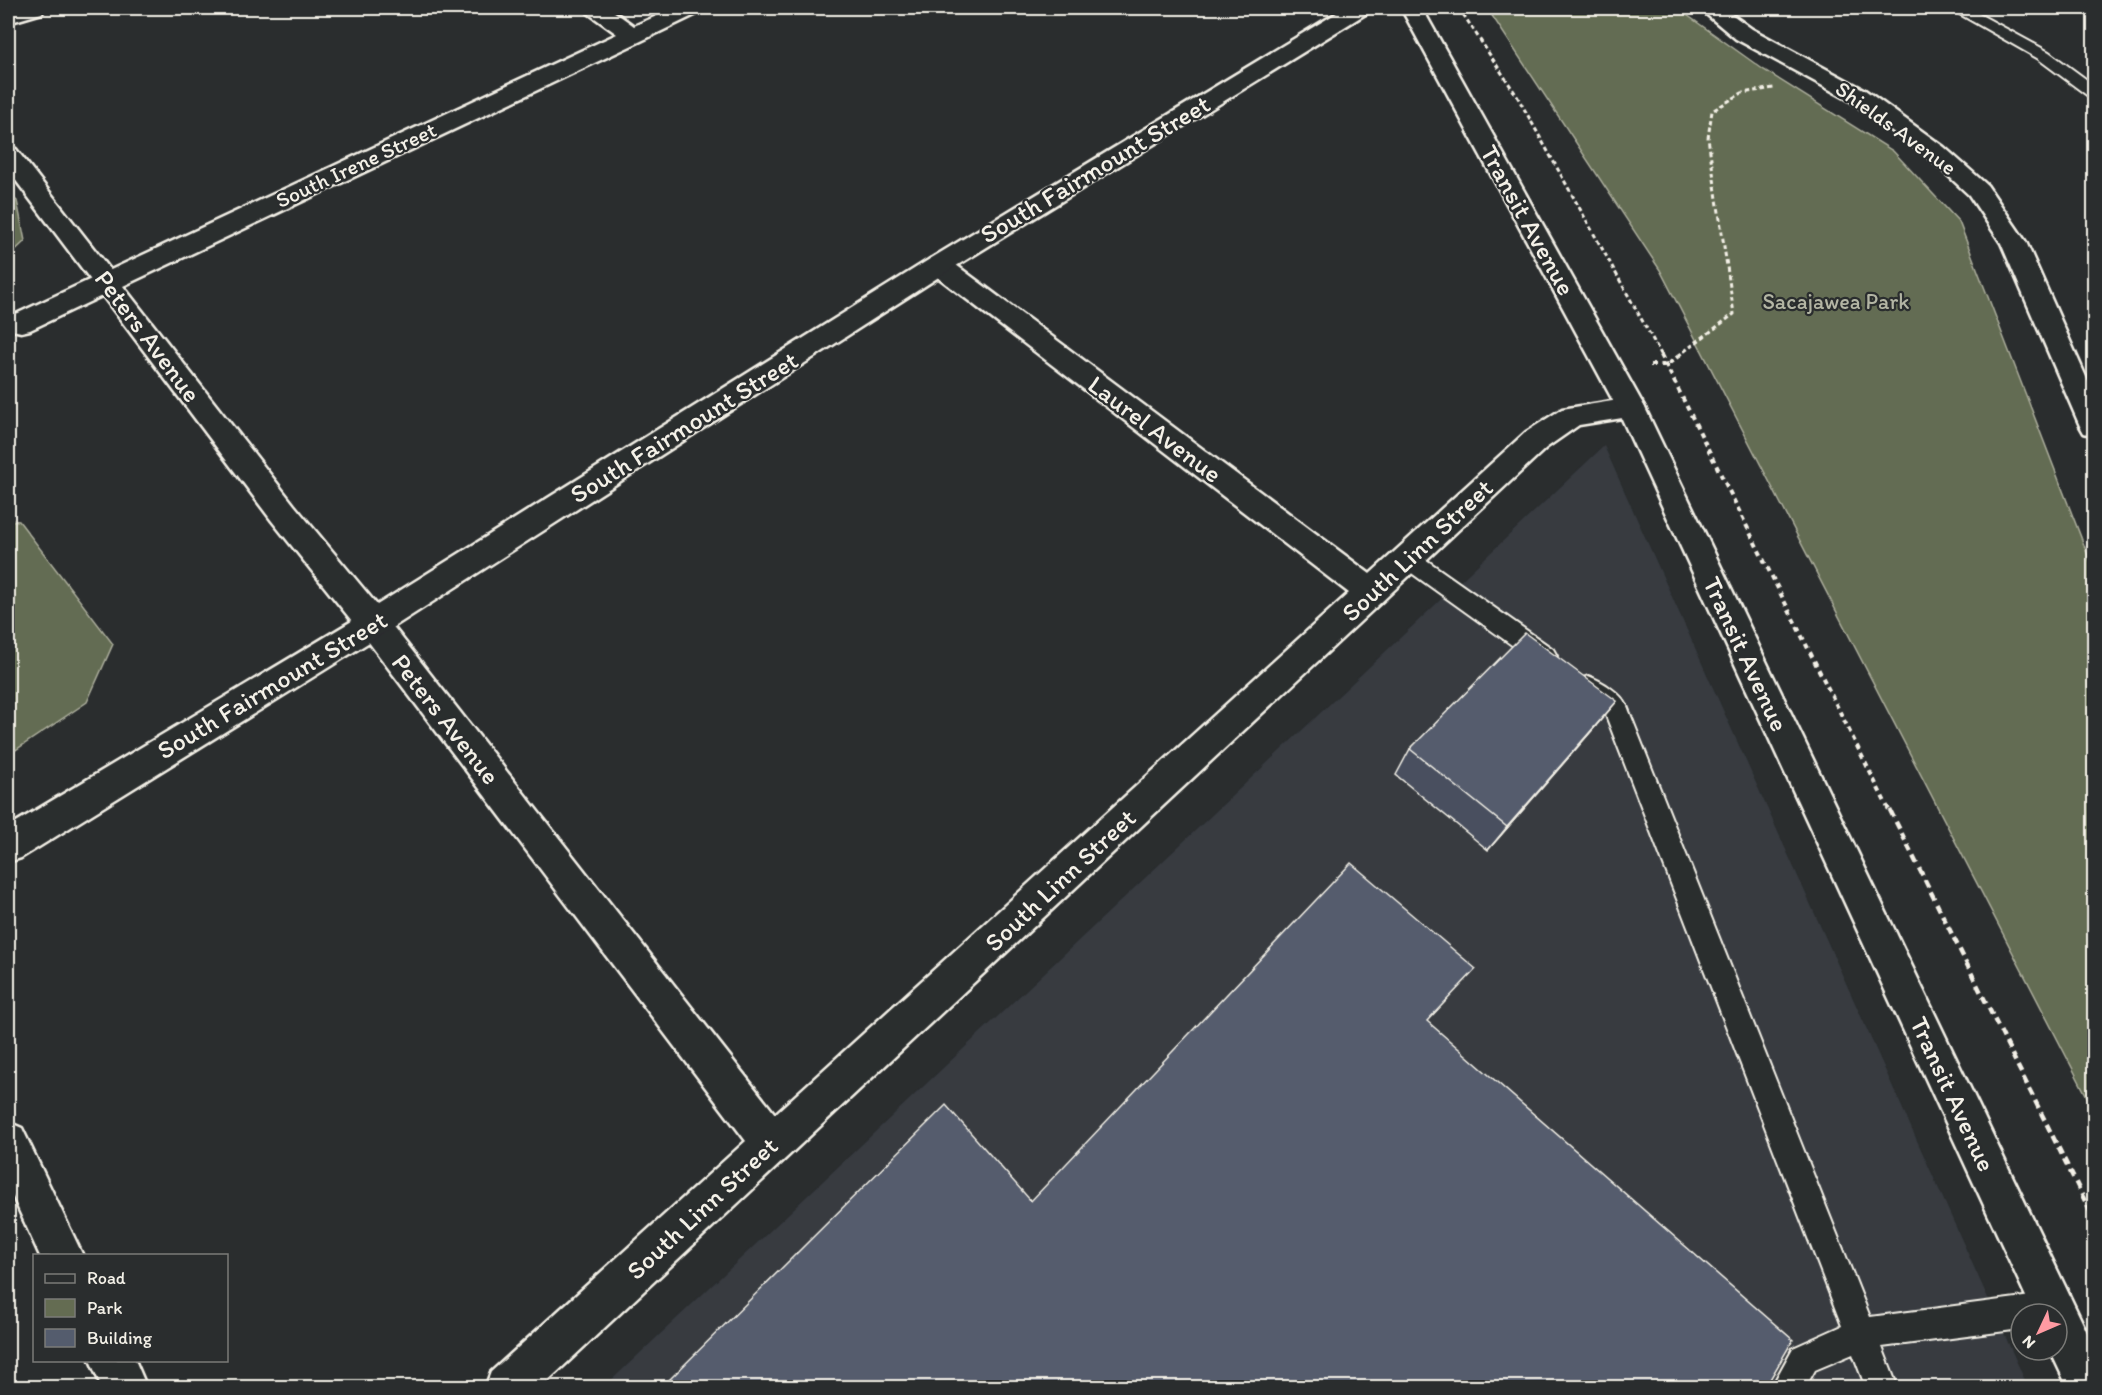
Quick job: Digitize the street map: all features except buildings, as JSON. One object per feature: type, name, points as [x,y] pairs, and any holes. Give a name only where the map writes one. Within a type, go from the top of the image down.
[{"type":"street","points":[[8,17],[34,8]]},
{"type":"street","points":[[596,8],[633,36]]},
{"type":"street","name":"South Irene Street","points":[[21,323],[692,8]]},
{"type":"street","name":"South Fairmount Street","points":[[8,846],[373,624],[939,265],[1359,8]]},
{"type":"street","name":"Transit Avenue","points":[[1411,8],[1631,408],[2051,1302]]},
{"type":"street","name":"Shields Avenue","points":[[1710,8],[1744,34],[1857,95],[1936,152],[1978,190],[2013,242],[2094,426]]},
{"type":"street","name":"Peters Avenue","points":[[8,154],[283,513],[373,624],[773,1144]]},
{"type":"street","name":"Laurel Avenue","points":[[939,265],[1372,593]]},
{"type":"street","name":"South Linn Street","points":[[507,1388],[1536,440],[1572,416],[1631,408]]},
{"type":"street","points":[[8,1142],[61,1254]]},
{"type":"street","name":"Transit Avenue","points":[[2069,1341],[2091,1388]]},
{"type":"street","points":[[113,1362],[125,1388]]},
{"type":"lane","points":[[1957,8],[2043,55],[2094,92]]},
{"type":"lane","points":[[1407,558],[1615,706],[1882,1388]]},
{"type":"lane","points":[[1788,1388],[1804,1359],[1862,1334],[2009,1318]]},
{"type":"path","points":[[1459,8],[1517,96],[1667,365],[2094,1219]]},
{"type":"path","points":[[1608,367],[1667,365],[1734,314],[1708,138],[1712,111],[1742,93],[1774,88]]},
{"type":"shaded area","points":[[1604,446],[2009,1345],[2009,1362],[2017,1362],[2028,1387],[603,1388]]},
{"type":"green space","name":"Sacajawea Park","points":[[1487,8],[1677,8],[1764,70],[1893,151],[1959,222],[2094,571],[2094,1110],[1660,270]]},
{"type":"green space","points":[[8,194],[17,201],[25,241],[8,257]]},
{"type":"green space","points":[[8,520],[19,521],[113,644],[87,702],[8,755]]}]
